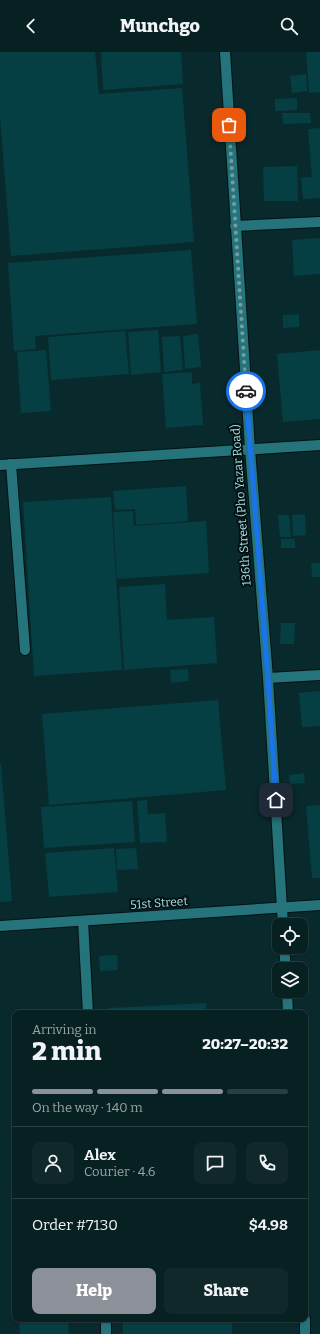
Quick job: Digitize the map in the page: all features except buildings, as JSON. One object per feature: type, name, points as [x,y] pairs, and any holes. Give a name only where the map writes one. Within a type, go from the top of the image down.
[{"type":"street","name":"136th Street (Pho Yazar Road)","points":[[225,52],[250,449],[268,678],[283,918]]},
{"type":"street","points":[[236,226],[320,222]]},
{"type":"street","points":[[0,465],[320,445]]},
{"type":"street","points":[[11,464],[25,650]]},
{"type":"street","points":[[268,678],[320,675]]},
{"type":"street","name":"51st Street","points":[[0,926],[320,905]]},
{"type":"street","points":[[83,921],[88,1010]]},
{"type":"street","points":[[287,998],[288,1010]]},
{"type":"street","points":[[106,1322],[106,1334]]},
{"type":"street","points":[[305,1322],[306,1334]]},
{"type":"way so far","points":[[229,125],[246,391]]},
{"type":"route","points":[[246,391],[276,800]]}]
